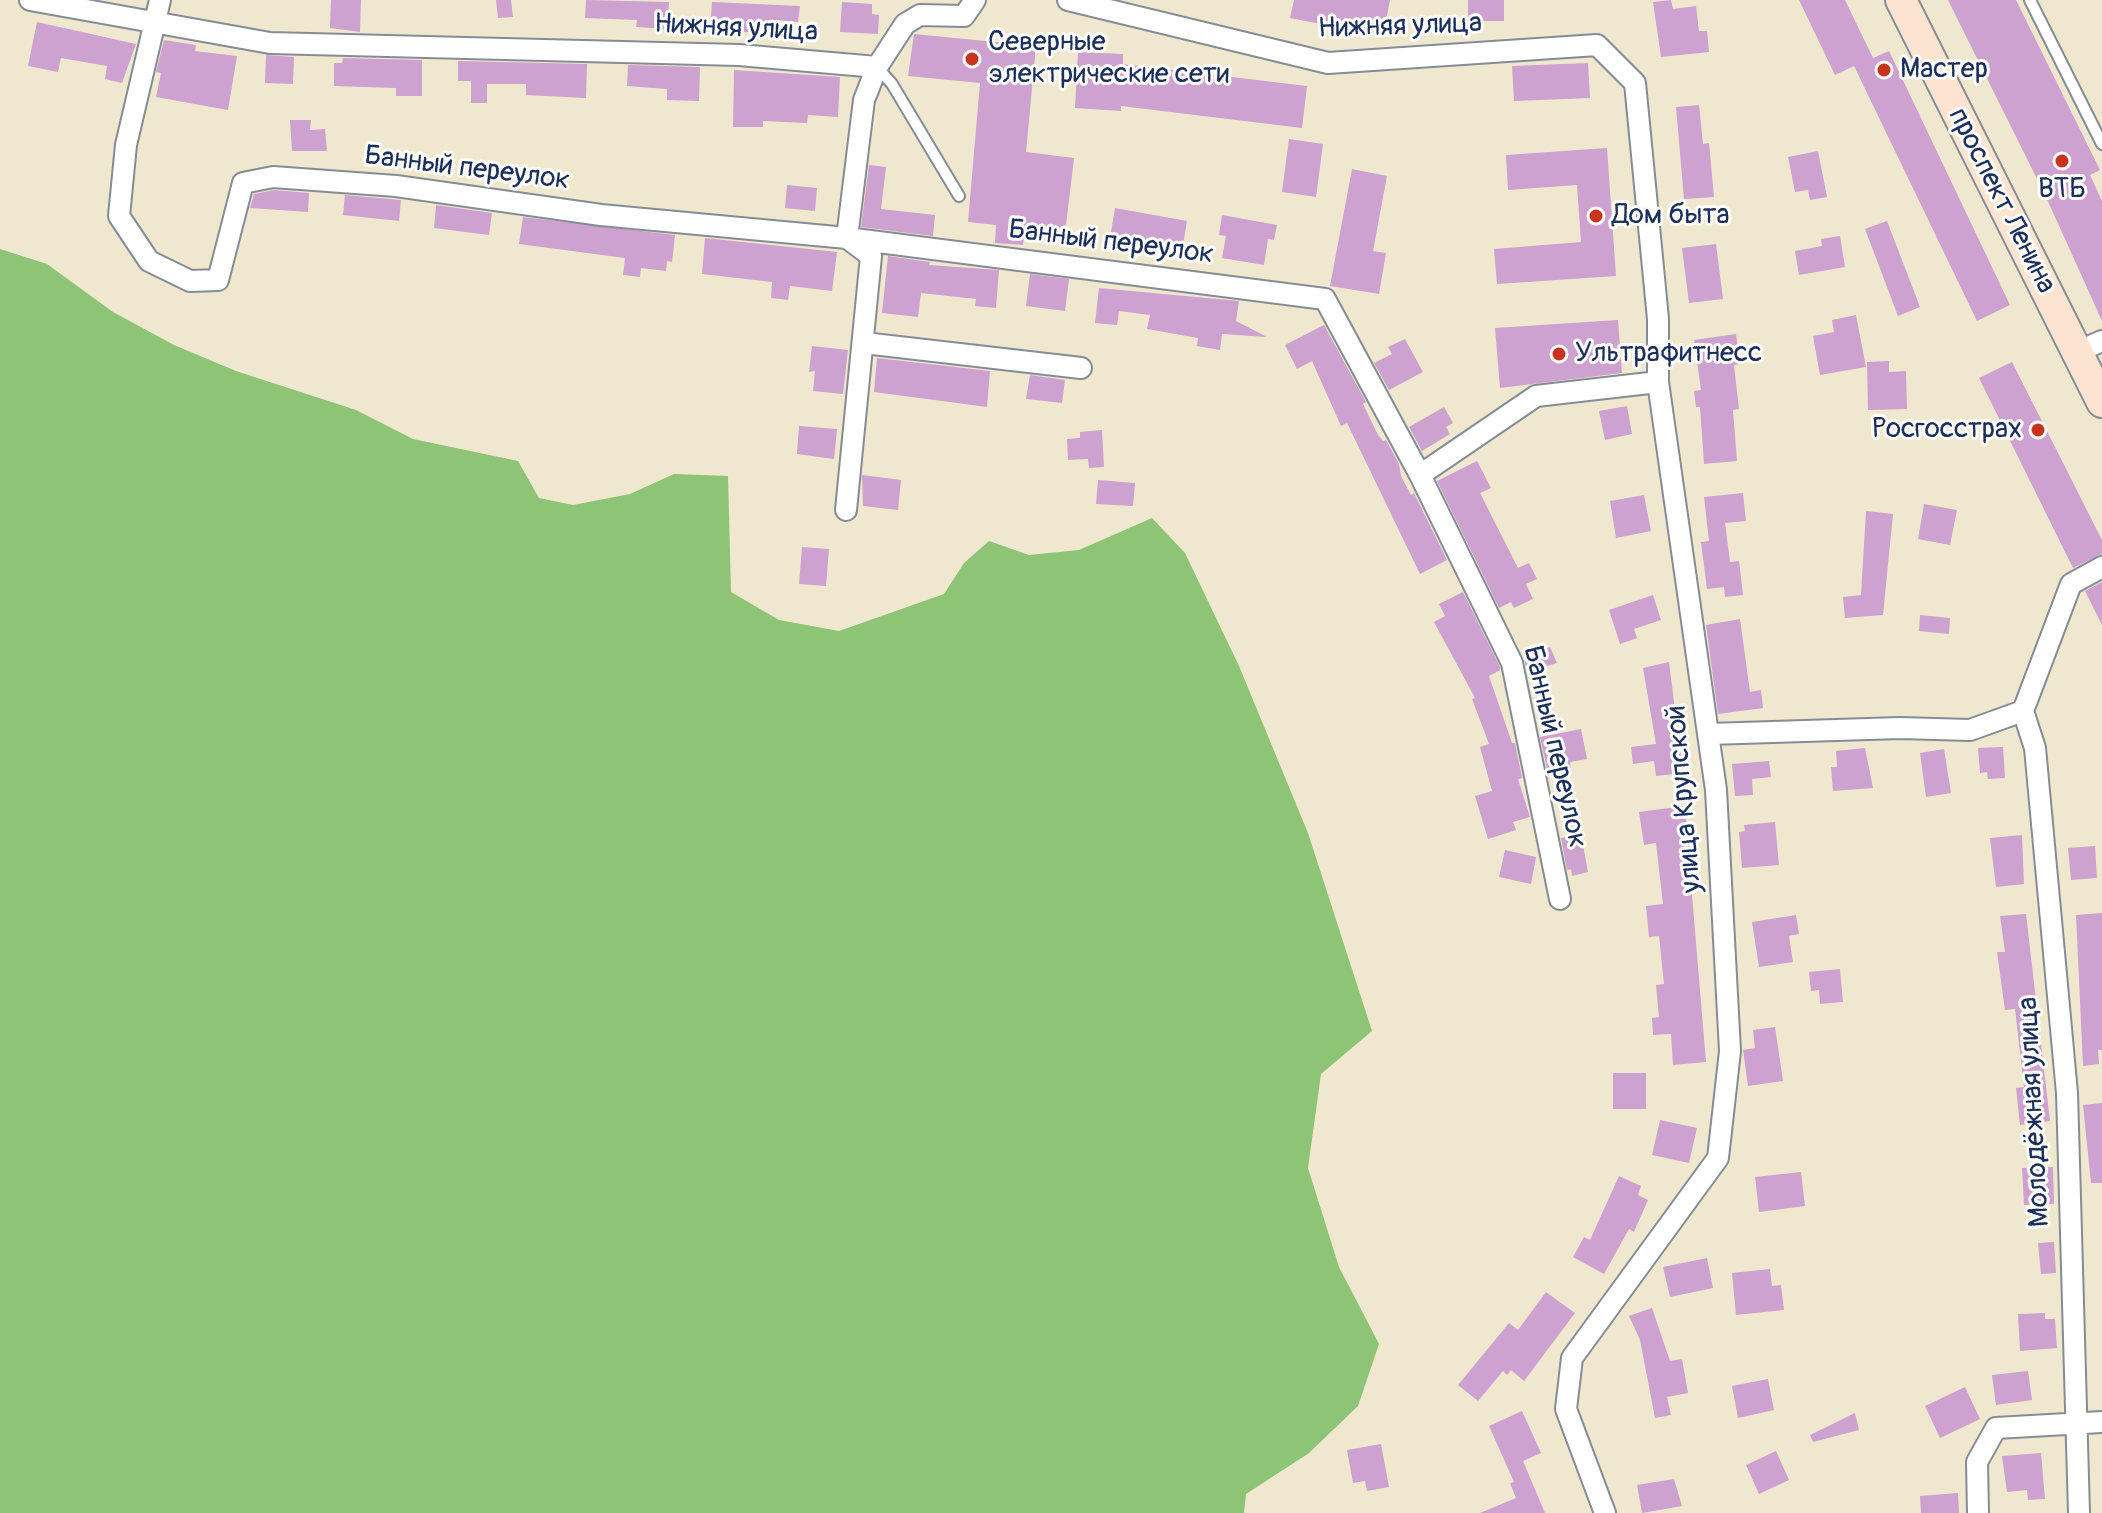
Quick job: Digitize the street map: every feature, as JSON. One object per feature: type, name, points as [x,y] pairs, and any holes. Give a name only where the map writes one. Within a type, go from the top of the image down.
[{"type":"main road","name":"проспект Ленина","points":[[1901,0],[2090,347],[2102,402]]},
{"type":"street","name":"Нижняя улица","points":[[30,0],[270,43],[739,55],[877,67]]},
{"type":"street","points":[[153,23],[160,0]]},
{"type":"street","points":[[846,510],[871,256],[847,238],[864,100],[877,67],[905,24],[920,15],[964,16],[975,0]]},
{"type":"street","name":"Нижняя улица","points":[[1068,0],[1328,63],[1597,45]]},
{"type":"street","name":"Банный переулок","points":[[153,23],[123,173],[119,216],[132,240],[149,261],[190,281],[218,280],[243,183],[273,177],[396,186],[601,215],[847,238],[1325,299],[1420,475],[1512,663],[1560,899]]},
{"type":"street","name":"улица Крупской","points":[[1597,45],[1635,83],[1658,319],[1658,382],[1716,790],[1730,1051],[1718,1158],[1572,1358],[1566,1409],[1605,1513]]},
{"type":"street","points":[[864,343],[1081,368]]},
{"type":"street","points":[[1420,475],[1536,396],[1658,382]]},
{"type":"street","points":[[1709,734],[1900,728],[1970,730],[2023,711],[2071,584],[2102,567]]},
{"type":"street","name":"Молодёжная улица","points":[[2023,711],[2035,748],[2067,1093],[2079,1513]]},
{"type":"street","points":[[1978,1513],[1977,1462],[1996,1428],[2102,1422]]},
{"type":"lane","points":[[2030,0],[2102,144]]},
{"type":"lane","points":[[877,67],[892,84],[959,196]]},
{"type":"green space","points":[[0,249],[47,264],[113,312],[174,345],[236,371],[356,410],[413,439],[518,461],[539,498],[573,505],[630,494],[674,474],[728,476],[731,592],[779,620],[839,631],[944,594],[964,563],[989,541],[1029,555],[1079,550],[1152,518],[1185,553],[1239,666],[1308,833],[1372,1031],[1321,1074],[1308,1168],[1339,1267],[1379,1344],[1358,1406],[1309,1453],[1246,1494],[1244,1513],[0,1513]]},
{"type":"building","points":[[331,0],[361,0],[360,32],[330,28]]},
{"type":"building","points":[[496,0],[511,0],[513,17],[498,18]]},
{"type":"building","points":[[586,0],[669,2],[667,29],[636,27],[637,20],[585,18]]},
{"type":"building","points":[[1294,0],[1390,0],[1383,36],[1290,18]]},
{"type":"building","points":[[1468,0],[1504,0],[1504,21],[1468,21]]},
{"type":"building","points":[[1671,0],[1673,9],[1696,6],[1699,31],[1707,31],[1709,52],[1661,57],[1653,2]]},
{"type":"building","points":[[1799,0],[1845,0],[1873,58],[1889,51],[2010,305],[1977,321],[1854,66],[1835,75]]},
{"type":"building","points":[[1948,0],[2016,0],[2100,170],[2090,175],[2102,201],[2102,321],[2046,197]]},
{"type":"building","points":[[712,2],[800,6],[798,22],[776,20],[776,33],[710,31]]},
{"type":"building","points":[[842,2],[872,4],[872,14],[879,15],[878,34],[840,32]]},
{"type":"building","points":[[37,22],[136,44],[122,83],[105,79],[107,66],[61,58],[58,72],[28,66]]},
{"type":"building","points":[[914,34],[1036,46],[1026,152],[1074,158],[1064,242],[1024,237],[1023,245],[995,243],[996,225],[968,222],[980,83],[908,76]]},
{"type":"building","points":[[164,40],[196,45],[195,51],[237,56],[228,110],[156,97],[161,73],[156,72]]},
{"type":"building","points":[[1078,52],[1123,54],[1123,64],[1307,86],[1302,128],[1121,106],[1121,111],[1075,108]]},
{"type":"building","points":[[266,55],[294,57],[293,84],[265,83]]},
{"type":"building","points":[[343,58],[422,60],[422,96],[396,96],[396,88],[334,86],[334,63],[342,63]]},
{"type":"building","points":[[458,61],[587,64],[586,98],[526,95],[526,84],[487,84],[487,103],[471,103],[471,81],[458,81]]},
{"type":"building","points":[[1588,63],[1590,98],[1514,101],[1512,66]]},
{"type":"building","points":[[628,65],[700,67],[699,101],[667,100],[667,89],[627,86]]},
{"type":"building","points":[[734,70],[840,77],[838,117],[808,115],[807,123],[763,121],[763,127],[733,127]]},
{"type":"building","points":[[1699,105],[1703,144],[1709,143],[1714,197],[1684,199],[1676,107]]},
{"type":"building","points":[[290,120],[311,120],[310,130],[325,129],[327,151],[292,151]]},
{"type":"building","points":[[1289,139],[1323,144],[1316,197],[1282,192]]},
{"type":"building","name":"Дом быта","points":[[1607,148],[1616,276],[1497,284],[1494,249],[1581,242],[1577,185],[1508,190],[1506,155]]},
{"type":"building","points":[[1818,151],[1827,197],[1810,200],[1808,190],[1795,192],[1788,157]]},
{"type":"building","points":[[869,165],[886,167],[881,209],[935,215],[933,236],[861,227]]},
{"type":"building","points":[[1352,169],[1387,176],[1373,251],[1386,253],[1379,294],[1330,286]]},
{"type":"building","points":[[787,185],[817,188],[815,211],[785,208]]},
{"type":"building","points":[[274,190],[309,193],[308,212],[250,208],[254,194]]},
{"type":"building","points":[[345,195],[401,200],[399,221],[343,215]]},
{"type":"building","points":[[436,205],[492,213],[489,235],[434,228]]},
{"type":"building","points":[[1115,208],[1187,221],[1181,257],[1109,244]]},
{"type":"building","points":[[1222,215],[1277,225],[1274,240],[1268,239],[1264,265],[1222,258],[1226,236],[1219,235]]},
{"type":"building","points":[[523,217],[675,235],[672,262],[667,261],[666,271],[641,268],[640,277],[623,275],[625,258],[519,244]]},
{"type":"building","points":[[1887,221],[1920,307],[1898,316],[1865,229]]},
{"type":"building","points":[[1840,236],[1845,267],[1799,275],[1795,251],[1822,246],[1821,239]]},
{"type":"building","points":[[705,238],[837,252],[832,291],[790,286],[788,300],[771,298],[772,282],[702,274]]},
{"type":"building","points":[[1716,244],[1723,299],[1689,303],[1682,248]]},
{"type":"building","points":[[888,256],[930,262],[929,265],[999,270],[996,308],[975,306],[976,299],[921,293],[918,317],[882,313]]},
{"type":"building","points":[[1030,274],[1069,279],[1065,311],[1026,306]]},
{"type":"building","points":[[1099,288],[1239,301],[1236,321],[1267,337],[1222,334],[1220,350],[1197,346],[1198,338],[1147,329],[1150,315],[1119,311],[1117,325],[1095,323]]},
{"type":"building","points":[[1856,315],[1866,367],[1820,375],[1813,336],[1834,332],[1832,320]]},
{"type":"building","name":"Ультрафитнесс","points":[[1618,320],[1622,373],[1500,388],[1495,328]]},
{"type":"building","points":[[1324,325],[1366,402],[1363,404],[1378,435],[1383,441],[1386,440],[1399,464],[1401,476],[1411,495],[1414,493],[1447,560],[1420,574],[1347,423],[1341,426],[1312,361],[1297,369],[1285,345]]},
{"type":"building","points":[[1736,334],[1740,364],[1734,365],[1739,409],[1733,410],[1737,461],[1704,464],[1700,407],[1696,407],[1694,391],[1701,390],[1694,340]]},
{"type":"building","points":[[1405,339],[1423,372],[1389,390],[1374,363],[1392,354],[1388,347]]},
{"type":"building","points":[[812,346],[848,350],[843,394],[813,391],[815,371],[809,372]]},
{"type":"building","points":[[877,358],[990,371],[987,407],[874,392]]},
{"type":"building","points":[[1889,361],[1889,372],[1906,371],[1907,409],[1868,410],[1867,362]]},
{"type":"building","points":[[2012,362],[2102,540],[2102,554],[2073,568],[1979,378]]},
{"type":"building","points":[[1030,375],[1065,380],[1062,403],[1026,399]]},
{"type":"building","points":[[1627,406],[1632,434],[1605,440],[1599,411]]},
{"type":"building","points":[[1444,407],[1453,423],[1446,427],[1450,434],[1422,451],[1409,427]]},
{"type":"building","points":[[799,426],[837,429],[834,459],[797,454]]},
{"type":"building","points":[[1102,430],[1104,467],[1089,468],[1088,459],[1068,460],[1067,439],[1080,438],[1080,432]]},
{"type":"building","points":[[1477,461],[1491,488],[1480,493],[1518,568],[1529,563],[1537,579],[1526,584],[1533,599],[1514,608],[1511,602],[1499,608],[1437,481]]},
{"type":"building","points":[[862,475],[901,480],[898,510],[863,506]]},
{"type":"building","points":[[1098,480],[1135,483],[1133,506],[1096,504]]},
{"type":"building","points":[[1743,493],[1746,521],[1725,523],[1730,562],[1739,561],[1743,595],[1725,597],[1724,587],[1707,589],[1701,542],[1709,541],[1704,497]]},
{"type":"building","points":[[1644,495],[1651,531],[1616,538],[1610,501]]},
{"type":"building","points":[[1924,504],[1957,510],[1950,545],[1918,539]]},
{"type":"building","points":[[1866,511],[1893,514],[1883,615],[1845,618],[1843,597],[1861,595]]},
{"type":"building","points":[[802,547],[829,549],[826,586],[799,584]]},
{"type":"building","points":[[2102,582],[2102,625],[2085,591]]},
{"type":"building","points":[[1463,592],[1500,667],[1489,676],[1512,743],[1515,743],[1522,778],[1518,779],[1530,817],[1513,822],[1516,830],[1488,839],[1475,796],[1492,791],[1480,747],[1489,744],[1472,699],[1475,698],[1434,622],[1445,616],[1439,604]]},
{"type":"building","points":[[1653,595],[1661,620],[1634,629],[1637,638],[1620,644],[1609,610]]},
{"type":"building","points":[[1920,615],[1950,618],[1949,634],[1919,631]]},
{"type":"building","points":[[1740,619],[1750,692],[1761,690],[1763,708],[1718,714],[1706,625]]},
{"type":"building","points":[[1550,647],[1557,663],[1527,672],[1524,658]]},
{"type":"building","points":[[1669,662],[1683,773],[1656,776],[1654,761],[1633,764],[1631,747],[1656,744],[1643,668]]},
{"type":"building","points":[[1581,729],[1587,759],[1570,762],[1571,768],[1548,773],[1540,737]]},
{"type":"building","points":[[2003,747],[2005,778],[1988,779],[1987,772],[1980,773],[1978,748]]},
{"type":"building","points":[[1865,748],[1873,788],[1833,791],[1831,767],[1837,767],[1836,751]]},
{"type":"building","points":[[1944,749],[1951,793],[1926,797],[1920,753]]},
{"type":"building","points":[[1769,761],[1771,777],[1752,779],[1753,795],[1735,796],[1732,764]]},
{"type":"building","points":[[1684,806],[1696,883],[1691,883],[1706,1062],[1673,1065],[1671,1034],[1653,1035],[1652,1018],[1659,1017],[1656,985],[1664,984],[1659,936],[1649,937],[1646,906],[1663,904],[1656,843],[1644,845],[1639,812]]},
{"type":"building","points":[[1775,822],[1779,865],[1742,868],[1739,832],[1745,831],[1744,825]]},
{"type":"building","points":[[1581,834],[1588,872],[1572,876],[1571,869],[1567,870],[1561,838]]},
{"type":"building","points":[[2022,835],[2024,884],[1996,887],[1990,838]]},
{"type":"building","points":[[2095,846],[2097,878],[2071,880],[2068,848]]},
{"type":"building","points":[[1505,850],[1536,857],[1531,884],[1499,877]]},
{"type":"building","points":[[2102,913],[2102,1050],[2098,1050],[2099,1064],[2083,1066],[2076,915]]},
{"type":"building","points":[[2026,914],[2050,1121],[2020,1125],[2016,1088],[2024,1087],[2015,1009],[2005,1010],[1997,952],[2005,952],[2000,916]]},
{"type":"building","points":[[1796,915],[1799,934],[1789,936],[1793,962],[1759,967],[1752,922]]},
{"type":"building","points":[[1840,969],[1843,1002],[1820,1004],[1819,990],[1811,991],[1809,972]]},
{"type":"building","points":[[1775,1027],[1783,1081],[1748,1086],[1743,1050],[1755,1048],[1753,1030]]},
{"type":"building","points":[[1613,1073],[1646,1073],[1646,1109],[1613,1109]]},
{"type":"building","points":[[2102,1103],[2102,1183],[2091,1183],[2083,1105]]},
{"type":"building","points":[[1660,1120],[1697,1128],[1689,1163],[1652,1155]]},
{"type":"building","points":[[2053,1167],[2054,1204],[2024,1205],[2022,1168]]},
{"type":"building","points":[[1801,1172],[1805,1206],[1759,1212],[1755,1177]]},
{"type":"building","points":[[1619,1176],[1641,1186],[1638,1195],[1648,1200],[1634,1232],[1629,1229],[1604,1274],[1573,1257],[1584,1237],[1590,1240]]},
{"type":"building","points":[[2054,1242],[2056,1273],[2041,1274],[2038,1243]]},
{"type":"building","points":[[1707,1258],[1713,1288],[1670,1297],[1663,1267]]},
{"type":"building","points":[[1770,1269],[1772,1286],[1781,1285],[1784,1310],[1736,1315],[1732,1273]]},
{"type":"building","points":[[1546,1292],[1575,1313],[1524,1381],[1511,1370],[1507,1375],[1503,1371],[1478,1401],[1458,1385],[1509,1323],[1518,1330]]},
{"type":"building","points":[[1652,1308],[1670,1361],[1682,1359],[1688,1393],[1667,1397],[1671,1415],[1655,1418],[1640,1340],[1629,1316]]},
{"type":"building","points":[[2045,1313],[2045,1319],[2055,1319],[2057,1348],[2020,1351],[2018,1314]]},
{"type":"building","points":[[2028,1371],[2032,1400],[1996,1405],[1992,1375]]},
{"type":"building","points":[[1768,1379],[1774,1410],[1738,1418],[1732,1386]]},
{"type":"building","points":[[1965,1387],[1980,1419],[1940,1438],[1925,1406]]},
{"type":"building","points":[[1522,1411],[1541,1453],[1523,1461],[1545,1513],[1480,1513],[1516,1498],[1510,1483],[1514,1482],[1489,1426]]},
{"type":"building","points":[[1855,1413],[1859,1430],[1813,1442],[1810,1435]]},
{"type":"building","points":[[1381,1444],[1389,1487],[1367,1491],[1365,1481],[1353,1483],[1347,1450]]},
{"type":"building","points":[[1776,1451],[1789,1480],[1759,1494],[1746,1465]]},
{"type":"building","points":[[2041,1453],[2045,1499],[2028,1500],[2027,1490],[2007,1492],[2002,1456]]},
{"type":"building","points":[[1674,1479],[1682,1506],[1642,1513],[1637,1485]]},
{"type":"building","points":[[1958,1493],[1959,1513],[1921,1513],[1920,1496]]},
{"type":"place","name":"Северные электрические сети","points":[[972,59]]},
{"type":"place","name":"Мастер","points":[[1884,70]]},
{"type":"place","name":"ВТБ","points":[[2062,161]]},
{"type":"place","name":"Дом быта","points":[[1596,216]]},
{"type":"place","name":"Ультрафитнесс","points":[[1559,354]]},
{"type":"place","name":"Росгосстрах","points":[[2038,430]]}]
